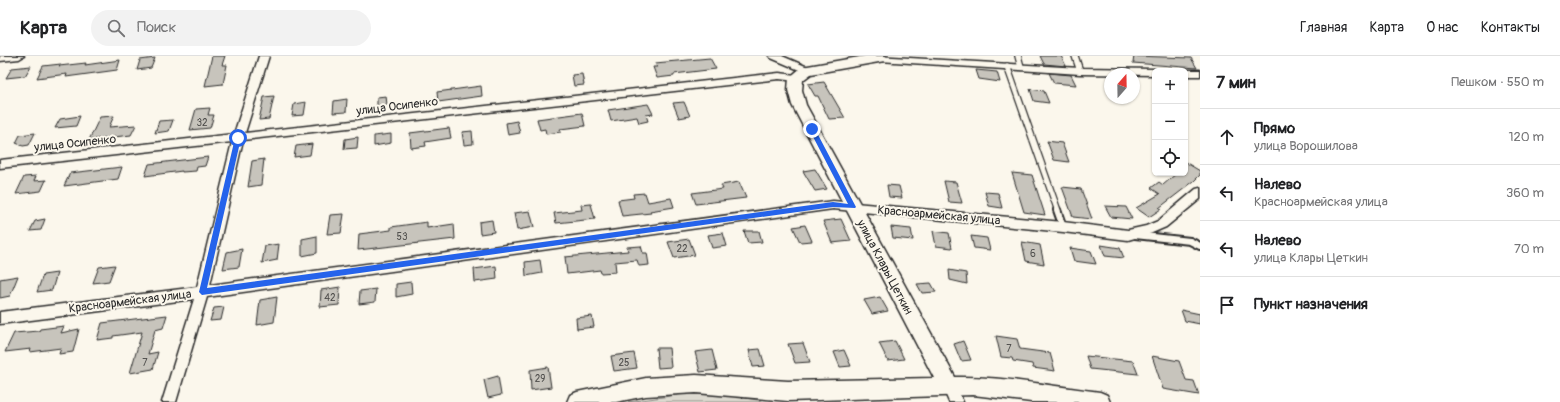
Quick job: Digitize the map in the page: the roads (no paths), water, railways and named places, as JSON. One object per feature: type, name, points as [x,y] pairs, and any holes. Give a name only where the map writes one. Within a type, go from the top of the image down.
[{"type":"street","points":[[0,58],[18,56]]},
{"type":"street","points":[[169,402],[202,292],[238,138],[264,56]]},
{"type":"street","points":[[774,56],[802,74],[879,57],[1080,71],[1152,72]]},
{"type":"street","points":[[1188,73],[1200,73]]},
{"type":"street","name":"улица Осипенко","points":[[0,164],[802,74]]},
{"type":"street","name":"улица Клары Цеткин","points":[[802,74],[795,90],[799,105],[953,394]]},
{"type":"street","name":"Красноармейская улица","points":[[0,318],[202,292],[833,205],[1128,234],[1148,230],[1162,224],[1200,192]]},
{"type":"street","points":[[577,402],[618,392],[671,385],[696,384],[795,392],[953,394],[1006,388],[1100,402]]},
{"type":"lane","points":[[1018,56],[1021,67]]},
{"type":"lane","points":[[1075,56],[1080,71]]},
{"type":"lane","points":[[1007,66],[1063,227]]},
{"type":"lane","points":[[1128,234],[1190,240],[1200,246]]}]
